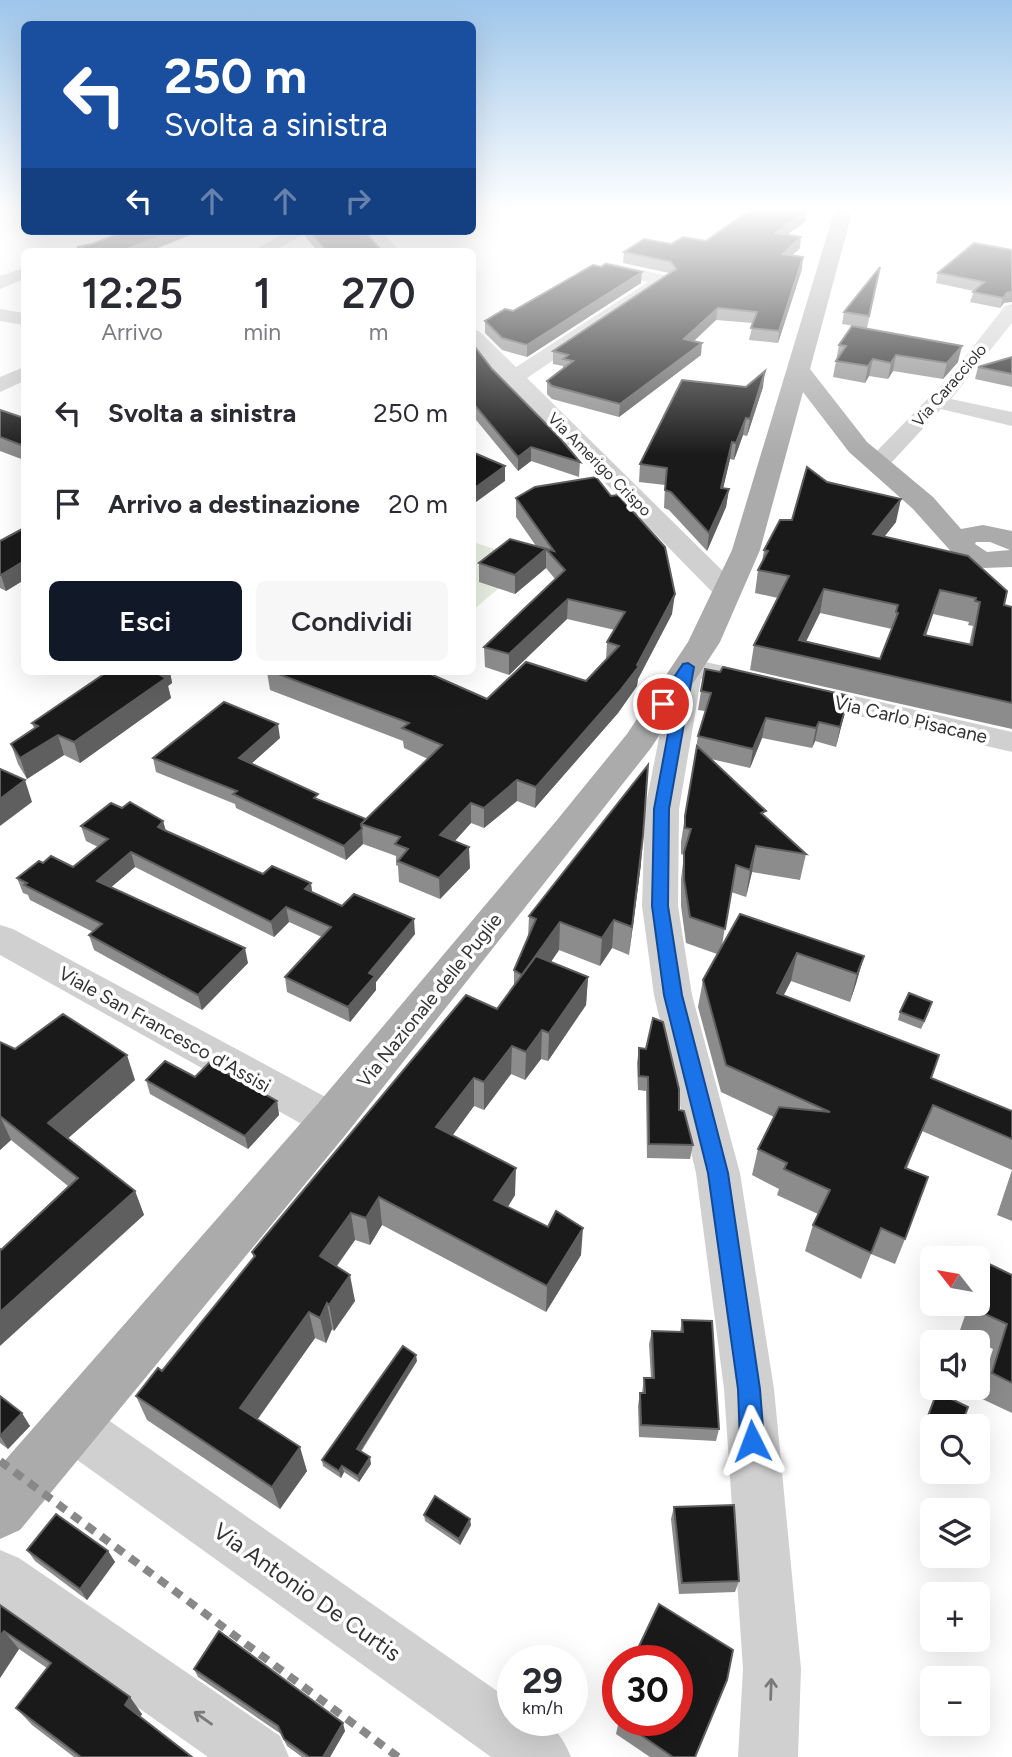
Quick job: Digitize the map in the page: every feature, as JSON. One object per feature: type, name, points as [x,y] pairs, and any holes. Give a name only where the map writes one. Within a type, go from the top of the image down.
[{"type":"main road","name":"Via Nazionale delle Puglie","points":[[0,1510],[331,1119],[639,741],[704,642],[746,550],[795,427],[797,368],[820,291]]},
{"type":"main road","points":[[797,368],[858,447],[923,503],[965,550],[1012,589]]},
{"type":"main road","points":[[795,427],[802,399],[822,401]]},
{"type":"main road","points":[[795,427],[822,401]]},
{"type":"main road","points":[[795,427],[828,434],[858,447]]},
{"type":"main road","points":[[923,503],[1008,547]]},
{"type":"main road","points":[[965,550],[986,560],[1008,547]]},
{"type":"street","points":[[513,378],[646,291]]},
{"type":"street","name":"Via Caracciolo","points":[[883,458],[937,402],[1012,310]]},
{"type":"street","points":[[0,315],[21,318]]},
{"type":"street","name":"Via Amerigo Crispo","points":[[476,339],[727,591]]},
{"type":"street","points":[[0,386],[21,375]]},
{"type":"street","points":[[937,402],[1012,419]]},
{"type":"street","points":[[688,667],[662,809],[660,906],[673,995],[718,1173],[749,1389],[772,1669],[768,1757]]},
{"type":"street","name":"Via Carlo Pisacane","points":[[688,667],[1012,742]]},
{"type":"street","name":"Viale San Francesco d'Assisi","points":[[0,938],[331,1119]]},
{"type":"street","name":"Via Antonio De Curtis","points":[[73,1426],[541,1757]]},
{"type":"street","points":[[0,1577],[259,1757]]},
{"type":"shaded area","points":[[476,543],[531,561],[476,607]]},
{"type":"building","points":[[548,291],[612,291],[527,345],[502,338],[485,321],[505,309],[513,311]]},
{"type":"building","points":[[643,291],[792,291],[779,331],[751,328],[757,312],[718,308],[684,339],[702,343],[620,404],[552,386],[547,381],[573,361],[563,359],[568,355],[553,351]]},
{"type":"building","points":[[861,291],[875,291],[869,316],[844,312]]},
{"type":"building","points":[[974,291],[1012,291],[1003,298]]},
{"type":"building","points":[[852,326],[962,346],[947,363],[896,355],[891,363],[873,359],[868,366],[836,361],[846,346],[839,345]]},
{"type":"building","points":[[476,348],[492,369],[580,462],[531,447],[518,457],[476,407]]},
{"type":"building","points":[[1012,357],[1012,374],[978,367]]},
{"type":"building","points":[[765,371],[750,419],[746,418],[736,443],[732,442],[721,488],[729,489],[709,533],[671,492],[665,490],[667,468],[640,464],[682,380],[746,387]]},
{"type":"building","points":[[0,410],[21,417],[21,445],[0,437]]},
{"type":"building","points":[[476,454],[505,466],[476,487]]},
{"type":"building","points":[[807,467],[827,482],[901,499],[873,534],[968,556],[1007,591],[1004,605],[1012,607],[1012,703],[754,645],[789,576],[758,570],[768,551],[764,550],[780,520],[792,520]],"holes":[[[824,589],[898,605],[898,613],[880,659],[799,640]],[[940,590],[976,598],[975,601],[980,602],[972,645],[924,635]]]},
{"type":"building","points":[[596,477],[611,496],[618,495],[665,547],[675,594],[637,665],[639,666],[536,787],[517,780],[484,808],[471,803],[440,835],[469,847],[439,878],[398,861],[408,849],[395,844],[400,837],[361,824],[442,745],[402,728],[409,723],[281,675],[433,675],[487,699],[526,662],[586,681],[619,646],[607,642],[625,612],[568,599],[509,654],[484,647],[565,570],[546,549],[515,575],[479,563],[510,539],[554,551],[516,498],[535,487]]},
{"type":"building","points":[[21,530],[21,563],[1,575],[0,574],[0,541]]},
{"type":"building","points":[[723,667],[849,696],[840,727],[819,722],[816,728],[766,718],[753,749],[698,736],[711,693],[701,691],[705,669],[720,672]]},
{"type":"building","points":[[103,675],[160,675],[166,678],[74,742],[58,735],[20,758],[11,744],[38,726],[32,723]]},
{"type":"building","points":[[224,702],[278,724],[239,758],[318,794],[314,798],[366,819],[361,824],[362,829],[344,846],[233,794],[237,791],[153,758]]},
{"type":"building","points":[[697,746],[766,811],[761,813],[806,854],[756,846],[750,870],[736,865],[725,929],[690,917],[684,879],[684,852],[691,829],[685,828],[685,816]]},
{"type":"building","points":[[648,765],[632,927],[614,920],[602,938],[560,922],[522,975],[514,970],[536,919],[529,916]]},
{"type":"building","points":[[0,769],[25,780],[0,799]]},
{"type":"building","points":[[130,802],[163,821],[158,827],[263,874],[272,866],[311,883],[305,889],[342,906],[354,894],[414,919],[369,973],[375,976],[348,1007],[285,977],[331,927],[286,907],[271,922],[131,852],[97,881],[245,948],[198,995],[89,935],[102,924],[24,885],[27,883],[17,878],[39,861],[43,863],[51,856],[73,867],[108,839],[81,826],[111,803],[122,808]]},
{"type":"building","points":[[740,914],[864,956],[857,974],[797,953],[777,993],[939,1055],[931,1078],[1012,1111],[1012,1139],[933,1105],[905,1168],[928,1177],[905,1239],[881,1228],[871,1253],[813,1225],[830,1190],[784,1169],[787,1163],[758,1149],[779,1107],[830,1112],[726,1065],[703,980]]},
{"type":"building","points":[[536,956],[588,977],[549,1033],[542,1030],[526,1052],[512,1046],[484,1082],[474,1078],[436,1127],[516,1168],[494,1200],[548,1227],[556,1211],[583,1228],[547,1286],[379,1197],[366,1218],[351,1213],[320,1256],[350,1275],[329,1305],[327,1303],[320,1318],[309,1312],[240,1408],[300,1447],[272,1487],[136,1396],[158,1368],[162,1371],[255,1256],[252,1252],[466,995],[497,1009]]},
{"type":"building","points":[[909,993],[932,1002],[924,1021],[900,1012]]},
{"type":"building","points":[[63,1014],[127,1055],[48,1123],[135,1191],[0,1312],[0,1249],[78,1178],[0,1116],[0,1042],[15,1049]]},
{"type":"building","points":[[653,1018],[663,1022],[679,1089],[679,1110],[684,1111],[693,1145],[649,1144],[648,1077],[639,1076],[639,1048],[646,1049]]},
{"type":"building","points":[[165,1061],[195,1077],[209,1063],[277,1101],[245,1136],[146,1080]]},
{"type":"building","points":[[990,1264],[1012,1275],[1012,1383],[992,1373],[1007,1324],[990,1316]]},
{"type":"building","points":[[682,1320],[712,1321],[719,1429],[641,1425],[640,1393],[645,1393],[644,1378],[654,1378],[652,1331],[683,1332]]},
{"type":"building","points":[[403,1346],[416,1355],[357,1449],[370,1457],[358,1476],[342,1466],[339,1471],[322,1460]]},
{"type":"building","points":[[0,1396],[22,1413],[0,1436]]},
{"type":"building","points":[[934,1400],[954,1400],[968,1407],[965,1414],[929,1414]]},
{"type":"building","points":[[435,1496],[470,1519],[459,1539],[424,1515]]},
{"type":"building","points":[[734,1505],[739,1581],[682,1583],[674,1507]]},
{"type":"building","points":[[56,1514],[108,1551],[80,1589],[27,1550]]},
{"type":"building","points":[[659,1604],[733,1650],[727,1680],[695,1757],[673,1757],[642,1736],[693,1736],[693,1645],[640,1645]]},
{"type":"building","points":[[0,1605],[130,1697],[125,1705],[192,1757],[81,1757],[16,1708],[51,1663],[4,1631],[0,1636]]},
{"type":"building","points":[[219,1631],[343,1723],[323,1757],[309,1757],[284,1739],[278,1726],[194,1669]]},
{"type":"railway","points":[[0,1461],[398,1757]]},
{"type":"route","points":[[663,704],[688,667],[662,809],[660,906],[673,995],[718,1173],[749,1389],[752,1441]]}]
